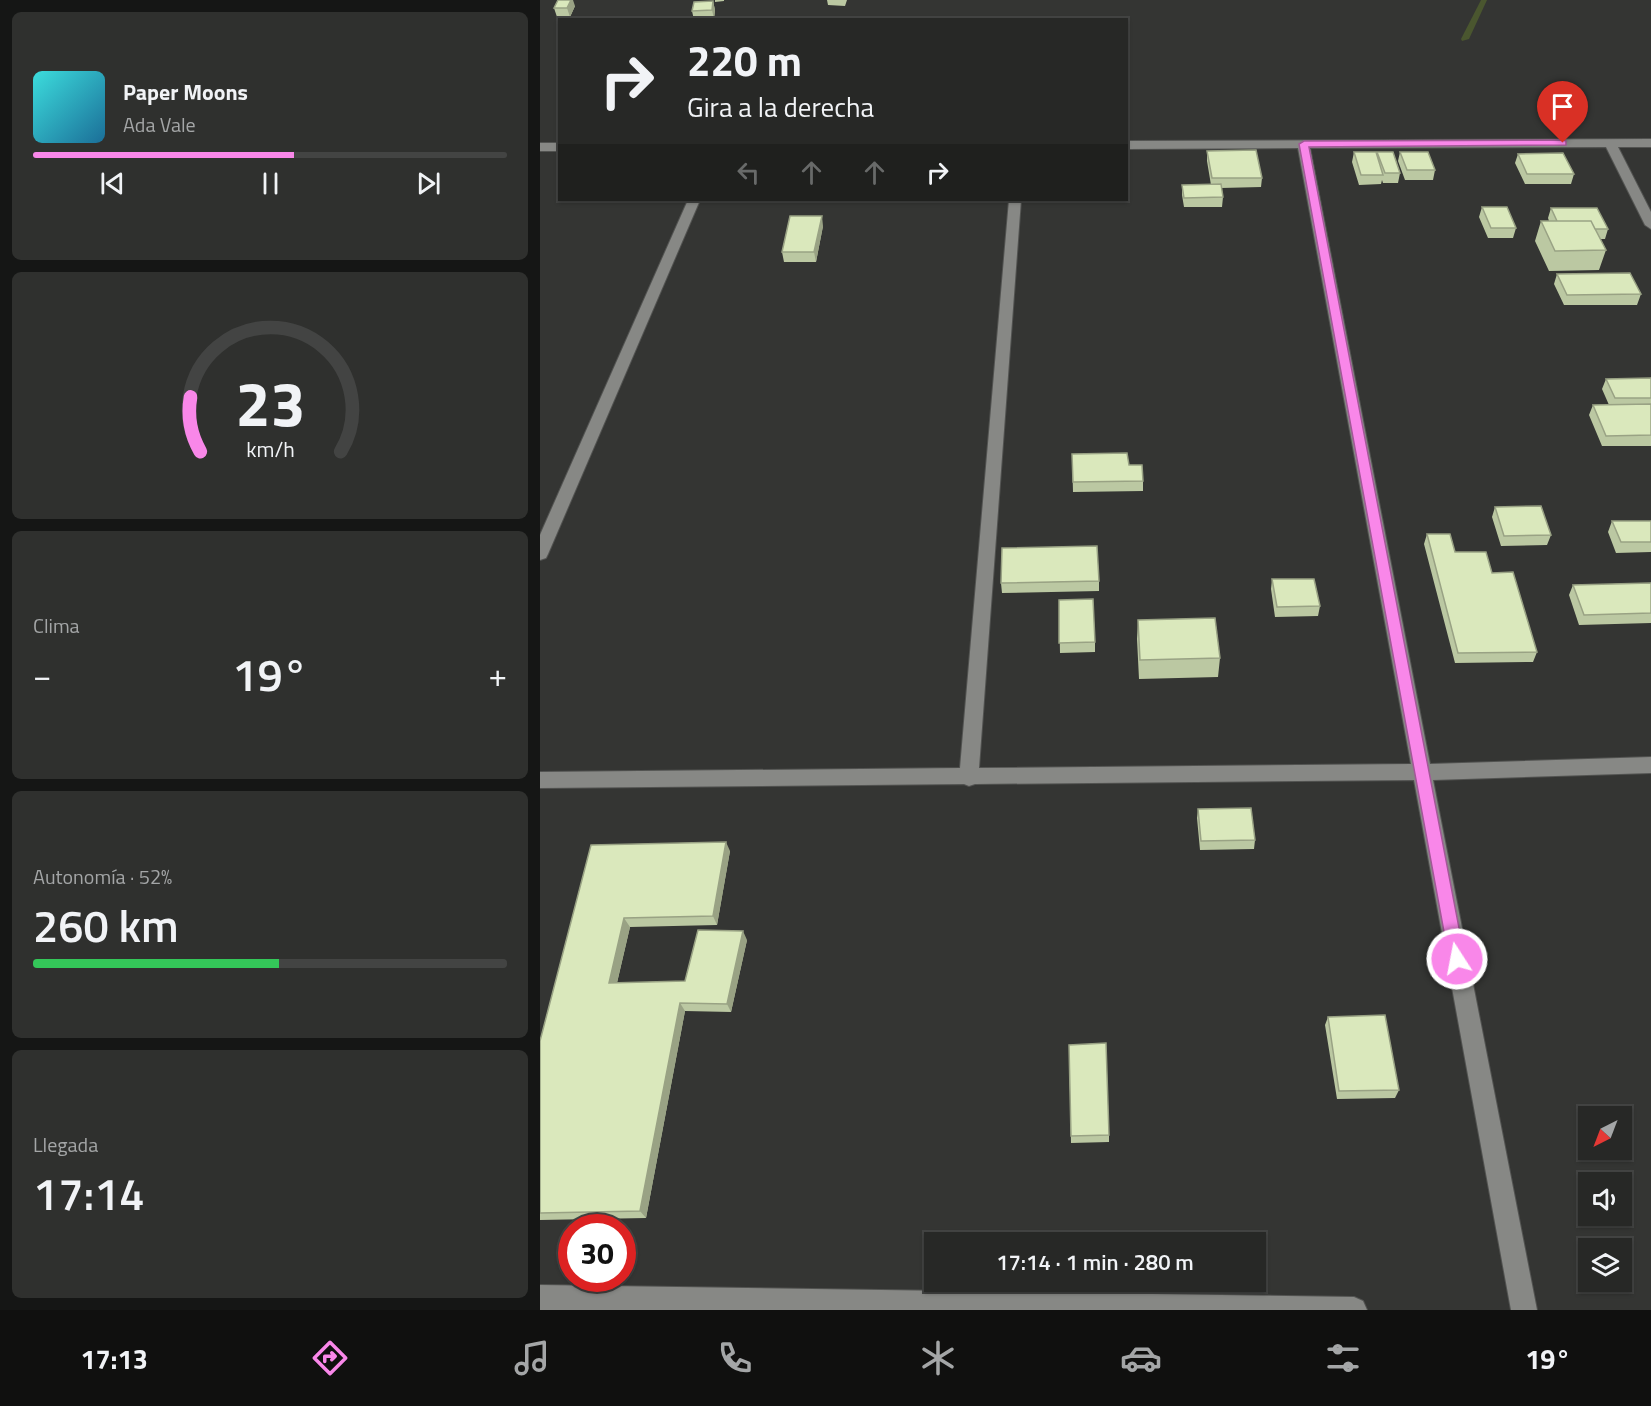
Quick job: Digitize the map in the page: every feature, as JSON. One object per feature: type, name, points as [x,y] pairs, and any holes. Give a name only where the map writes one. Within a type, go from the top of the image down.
[{"type":"street","points":[[1128,145],[1651,142]]},
{"type":"street","points":[[1610,143],[1651,225]]},
{"type":"street","points":[[1304,144],[1524,1310]]},
{"type":"street","points":[[540,147],[558,147]]},
{"type":"street","points":[[540,554],[694,201]]},
{"type":"street","points":[[969,778],[1016,201]]},
{"type":"street","points":[[540,780],[969,778],[1421,772],[1651,765]]},
{"type":"street","points":[[540,1298],[1354,1310]]},
{"type":"building","points":[[558,0],[571,0],[567,8],[554,8]]},
{"type":"building","points":[[713,1],[712,10],[692,11],[694,2]]},
{"type":"building","points":[[1256,150],[1262,178],[1212,178],[1207,151]]},
{"type":"building","points":[[1354,152],[1376,152],[1383,175],[1361,175]]},
{"type":"building","points":[[1377,152],[1393,152],[1400,173],[1385,173]]},
{"type":"building","points":[[1400,152],[1428,152],[1435,170],[1407,170]]},
{"type":"building","points":[[1563,153],[1574,174],[1527,174],[1518,154]]},
{"type":"building","points":[[1221,184],[1223,197],[1184,198],[1182,185]]},
{"type":"building","points":[[1482,207],[1507,207],[1516,228],[1491,228]]},
{"type":"building","points":[[1551,208],[1597,208],[1608,229],[1595,229],[1591,221],[1557,221]]},
{"type":"building","points":[[790,216],[822,216],[814,252],[782,252]]},
{"type":"building","points":[[1541,221],[1591,221],[1606,250],[1555,251]]},
{"type":"building","points":[[1630,273],[1641,294],[1567,295],[1557,274]]},
{"type":"building","points":[[1651,378],[1651,398],[1615,398],[1606,379]]},
{"type":"building","points":[[1651,404],[1651,435],[1606,436],[1593,405]]},
{"type":"building","points":[[1127,453],[1129,465],[1142,465],[1143,481],[1073,482],[1072,454]]},
{"type":"building","points":[[1541,506],[1551,535],[1504,536],[1495,507]]},
{"type":"building","points":[[1612,521],[1651,521],[1651,542],[1621,542]]},
{"type":"building","points":[[1427,534],[1450,534],[1455,552],[1486,552],[1492,573],[1513,572],[1537,652],[1458,653]]},
{"type":"building","points":[[1097,546],[1099,581],[1001,583],[1002,548]]},
{"type":"building","points":[[1272,579],[1314,579],[1320,606],[1277,607]]},
{"type":"building","points":[[1651,583],[1651,613],[1584,615],[1573,585]]},
{"type":"building","points":[[1093,599],[1095,642],[1059,643],[1059,600]]},
{"type":"building","points":[[1215,618],[1220,658],[1140,660],[1138,620]]},
{"type":"building","points":[[1251,808],[1255,840],[1201,841],[1198,809]]},
{"type":"building","points":[[726,842],[713,916],[624,918],[609,983],[685,981],[698,930],[743,931],[727,1004],[680,1003],[640,1211],[540,1213],[540,1041],[591,845]]},
{"type":"building","points":[[1385,1015],[1399,1090],[1339,1091],[1328,1017]]},
{"type":"building","points":[[1106,1043],[1109,1135],[1071,1136],[1069,1045]]},
{"type":"waterway","points":[[1465,39],[1484,0]]},
{"type":"route","points":[[1457,959],[1304,144],[1563,143]]}]
